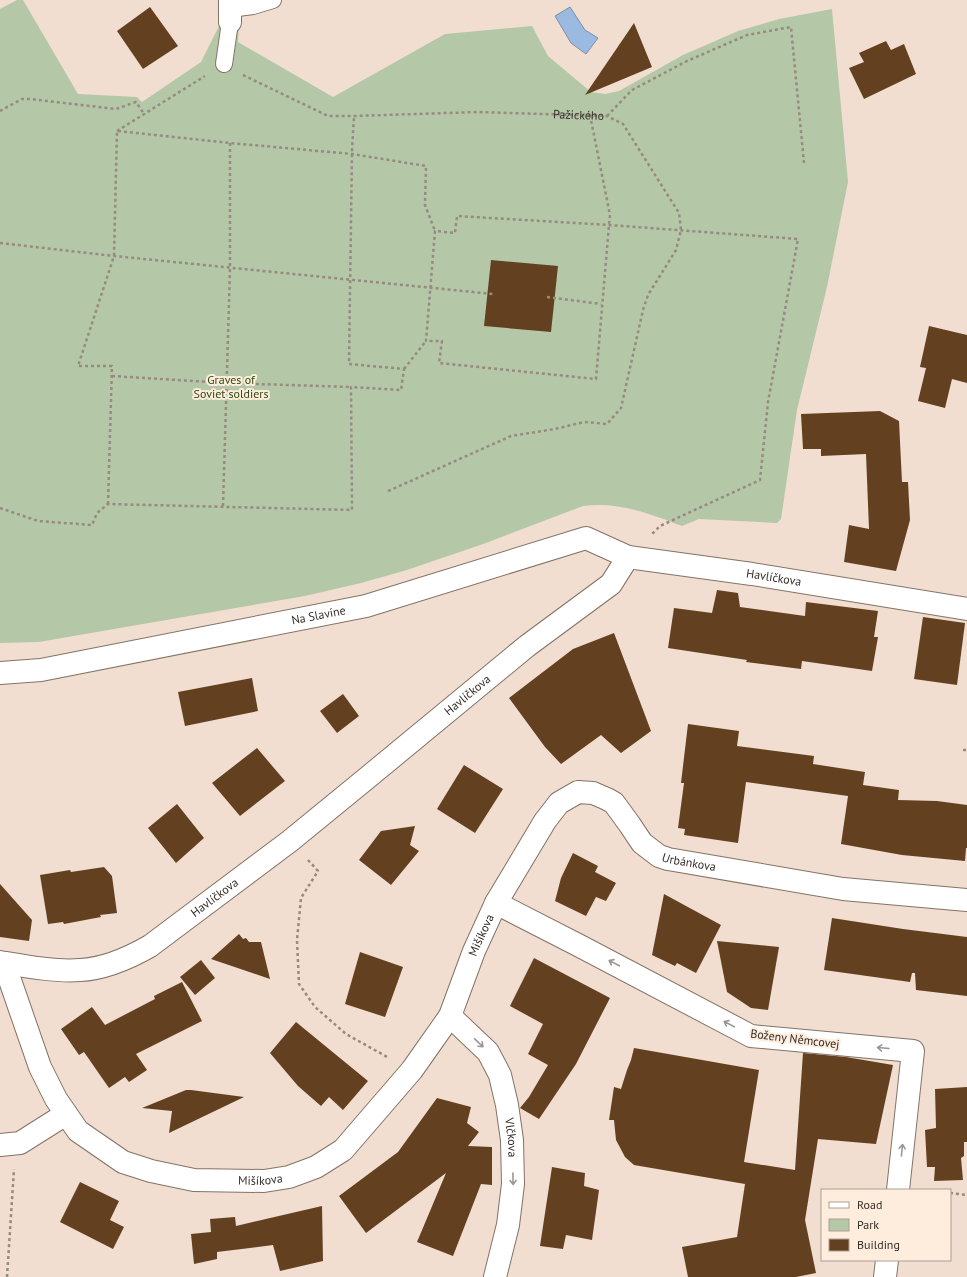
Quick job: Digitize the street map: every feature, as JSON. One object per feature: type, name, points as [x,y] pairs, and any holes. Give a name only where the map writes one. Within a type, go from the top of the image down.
[{"type":"street","name":"Na Slavíne","points":[[0,673],[41,670],[366,606],[586,538],[628,557]]},
{"type":"street","name":"Havlíčkova","points":[[2,962],[36,967],[80,970],[101,966],[130,957],[150,946],[290,841],[527,646],[611,584],[628,557],[752,574],[967,609]]},
{"type":"street","name":"Urbánkova","points":[[496,903],[551,812],[559,803],[578,792],[593,793],[614,803],[642,843],[659,856],[668,859],[843,889],[967,900]]},
{"type":"street","name":"Mišíkova","points":[[2,962],[40,1067],[56,1098],[78,1131],[113,1156],[130,1165],[194,1180],[264,1181],[300,1174],[316,1167],[343,1150],[412,1070],[450,1016],[474,952],[496,903]]},
{"type":"street","name":"Boženy Němcovej","points":[[496,903],[751,1036],[913,1051],[898,1189]]},
{"type":"street","name":"Vlčkova","points":[[450,1016],[488,1052],[500,1075],[507,1105],[512,1140],[513,1184],[508,1225],[496,1277]]},
{"type":"street","points":[[10,1144],[66,1114]]},
{"type":"street","points":[[885,1277],[887,1261]]},
{"type":"lane","points":[[224,64],[230,10],[253,6],[273,0]]},
{"type":"path","name":"Pažického","points":[[238,72],[328,116],[478,112],[607,116],[632,90],[687,61],[747,35],[791,27],[804,163]]},
{"type":"path","points":[[117,131],[224,64]]},
{"type":"path","points":[[0,111],[22,100],[30,99],[116,109],[136,102],[144,114]]},
{"type":"path","points":[[426,341],[442,341],[439,363],[596,378],[601,304],[610,215],[590,115]]},
{"type":"path","points":[[354,116],[352,154],[349,364],[404,369]]},
{"type":"path","points":[[386,492],[510,436],[555,429],[584,422],[607,424],[621,408],[644,305],[648,295],[676,250],[681,230],[679,213],[623,124],[607,116]]},
{"type":"path","points":[[112,376],[226,383],[402,390],[404,369],[426,341],[435,231],[425,206],[426,166],[352,154],[117,131]]},
{"type":"path","points":[[108,504],[112,366],[78,366],[114,256],[117,131]]},
{"type":"path","points":[[223,506],[230,268],[230,143]]},
{"type":"path","points":[[435,231],[455,233],[457,216],[609,225],[798,239],[768,402],[760,480],[660,526]]},
{"type":"path","points":[[0,243],[114,256],[493,294]]},
{"type":"path","points":[[547,297],[601,304]]},
{"type":"path","points":[[0,508],[38,521],[92,525],[97,513],[108,504],[352,510],[351,387]]},
{"type":"path","points":[[318,871],[301,898],[297,940],[300,984],[315,1007],[346,1034],[412,1070]]},
{"type":"path","points":[[7,1277],[13,1173],[10,1144]]},
{"type":"path","points":[[951,1193],[967,1195]]},
{"type":"green space","name":"Graves of Soviet soldiers","points":[[17,0],[23,0],[78,94],[137,97],[142,102],[201,62],[221,22],[239,22],[238,42],[333,97],[445,34],[532,26],[548,56],[591,92],[605,94],[619,91],[683,55],[738,31],[779,19],[832,9],[848,182],[827,287],[797,410],[781,519],[777,523],[699,519],[682,526],[646,513],[622,507],[609,505],[583,506],[486,543],[407,570],[361,583],[305,596],[39,642],[0,643],[0,9]]},
{"type":"water","points":[[570,7],[585,30],[598,38],[586,54],[571,43],[555,16]]},
{"type":"building","points":[[150,7],[178,46],[143,69],[117,31]]},
{"type":"building","points":[[634,23],[652,67],[585,95]]},
{"type":"building","points":[[886,41],[891,50],[904,44],[916,74],[864,99],[849,68],[864,62],[859,53]]},
{"type":"building","points":[[491,260],[558,266],[551,332],[484,326]]},
{"type":"building","points":[[929,326],[967,335],[967,383],[952,379],[945,408],[918,401],[926,368],[920,367]]},
{"type":"building","points":[[880,411],[899,421],[902,482],[908,482],[910,520],[896,571],[844,562],[849,525],[869,529],[866,454],[821,456],[821,449],[803,449],[801,414]]},
{"type":"building","points":[[717,590],[738,593],[740,607],[805,616],[806,602],[878,611],[874,637],[878,637],[872,671],[802,661],[801,669],[746,662],[747,660],[668,648],[674,608],[712,613]]},
{"type":"building","points":[[923,617],[965,623],[957,685],[914,679]]},
{"type":"building","points":[[614,633],[651,731],[621,753],[601,735],[561,764],[545,747],[509,698],[573,649]]},
{"type":"building","points":[[252,678],[258,711],[185,726],[178,692]]},
{"type":"building","points":[[343,694],[359,716],[337,733],[320,711]]},
{"type":"building","points":[[688,724],[739,731],[737,746],[814,756],[813,764],[865,772],[863,785],[899,790],[898,800],[937,801],[967,805],[967,848],[965,861],[902,855],[841,844],[848,796],[746,782],[738,843],[684,835],[685,829],[678,828],[684,783],[681,783]]},
{"type":"building","points":[[257,748],[285,781],[240,816],[212,783]]},
{"type":"building","points":[[464,765],[503,789],[475,833],[437,809]]},
{"type":"building","points":[[177,804],[204,838],[176,863],[148,828]]},
{"type":"building","points":[[415,826],[410,845],[419,851],[391,885],[359,860],[381,831]]},
{"type":"building","points":[[573,853],[598,866],[595,872],[616,883],[606,901],[596,897],[586,916],[555,901],[561,878]]},
{"type":"building","points":[[104,867],[112,876],[117,913],[100,915],[101,917],[64,924],[63,922],[48,924],[40,875],[70,870],[71,872]]},
{"type":"building","points":[[0,884],[32,920],[29,941],[0,937]]},
{"type":"building","points":[[664,894],[721,925],[696,973],[677,963],[675,966],[652,955]]},
{"type":"building","points":[[832,918],[967,937],[967,996],[916,990],[915,973],[912,973],[910,982],[824,970]]},
{"type":"building","points":[[239,934],[243,939],[246,938],[249,942],[261,942],[270,979],[211,959]]},
{"type":"building","points":[[717,941],[779,947],[768,1010],[751,1008],[727,992]]},
{"type":"building","points":[[360,952],[403,967],[385,1017],[345,1004]]},
{"type":"building","points":[[534,958],[610,998],[576,1064],[539,1119],[520,1108],[529,1097],[548,1065],[528,1054],[543,1024],[510,1006]]},
{"type":"building","points":[[201,960],[215,978],[195,995],[180,977]]},
{"type":"building","points":[[182,982],[202,1021],[136,1054],[147,1070],[129,1082],[125,1077],[109,1088],[84,1052],[79,1055],[61,1029],[92,1007],[105,1025],[155,999],[154,996]]},
{"type":"building","points":[[296,1022],[368,1081],[343,1110],[329,1097],[321,1106],[298,1086],[270,1053]]},
{"type":"building","points":[[634,1048],[759,1070],[744,1162],[795,1170],[803,1053],[846,1057],[893,1065],[876,1144],[818,1139],[805,1220],[816,1273],[796,1277],[688,1277],[682,1247],[737,1237],[745,1184],[634,1165],[625,1157],[616,1140],[614,1120],[609,1120],[614,1087],[621,1089]]},
{"type":"building","points":[[967,1087],[967,1142],[964,1142],[964,1156],[961,1158],[963,1180],[934,1181],[935,1167],[927,1167],[925,1130],[936,1128],[935,1089]]},
{"type":"building","points":[[186,1090],[244,1097],[169,1133],[172,1111],[142,1108]]},
{"type":"building","points":[[437,1098],[471,1107],[467,1123],[479,1132],[468,1146],[492,1147],[492,1185],[481,1184],[453,1256],[417,1242],[446,1173],[366,1233],[339,1196],[398,1152]]},
{"type":"building","points":[[552,1167],[585,1173],[584,1186],[599,1190],[592,1240],[566,1235],[563,1249],[540,1246]]},
{"type":"building","points":[[80,1182],[119,1201],[110,1220],[124,1227],[113,1249],[60,1222]]},
{"type":"building","points":[[322,1206],[323,1261],[280,1271],[273,1245],[217,1252],[217,1259],[194,1264],[191,1234],[211,1232],[210,1219],[235,1217],[236,1226]]}]
